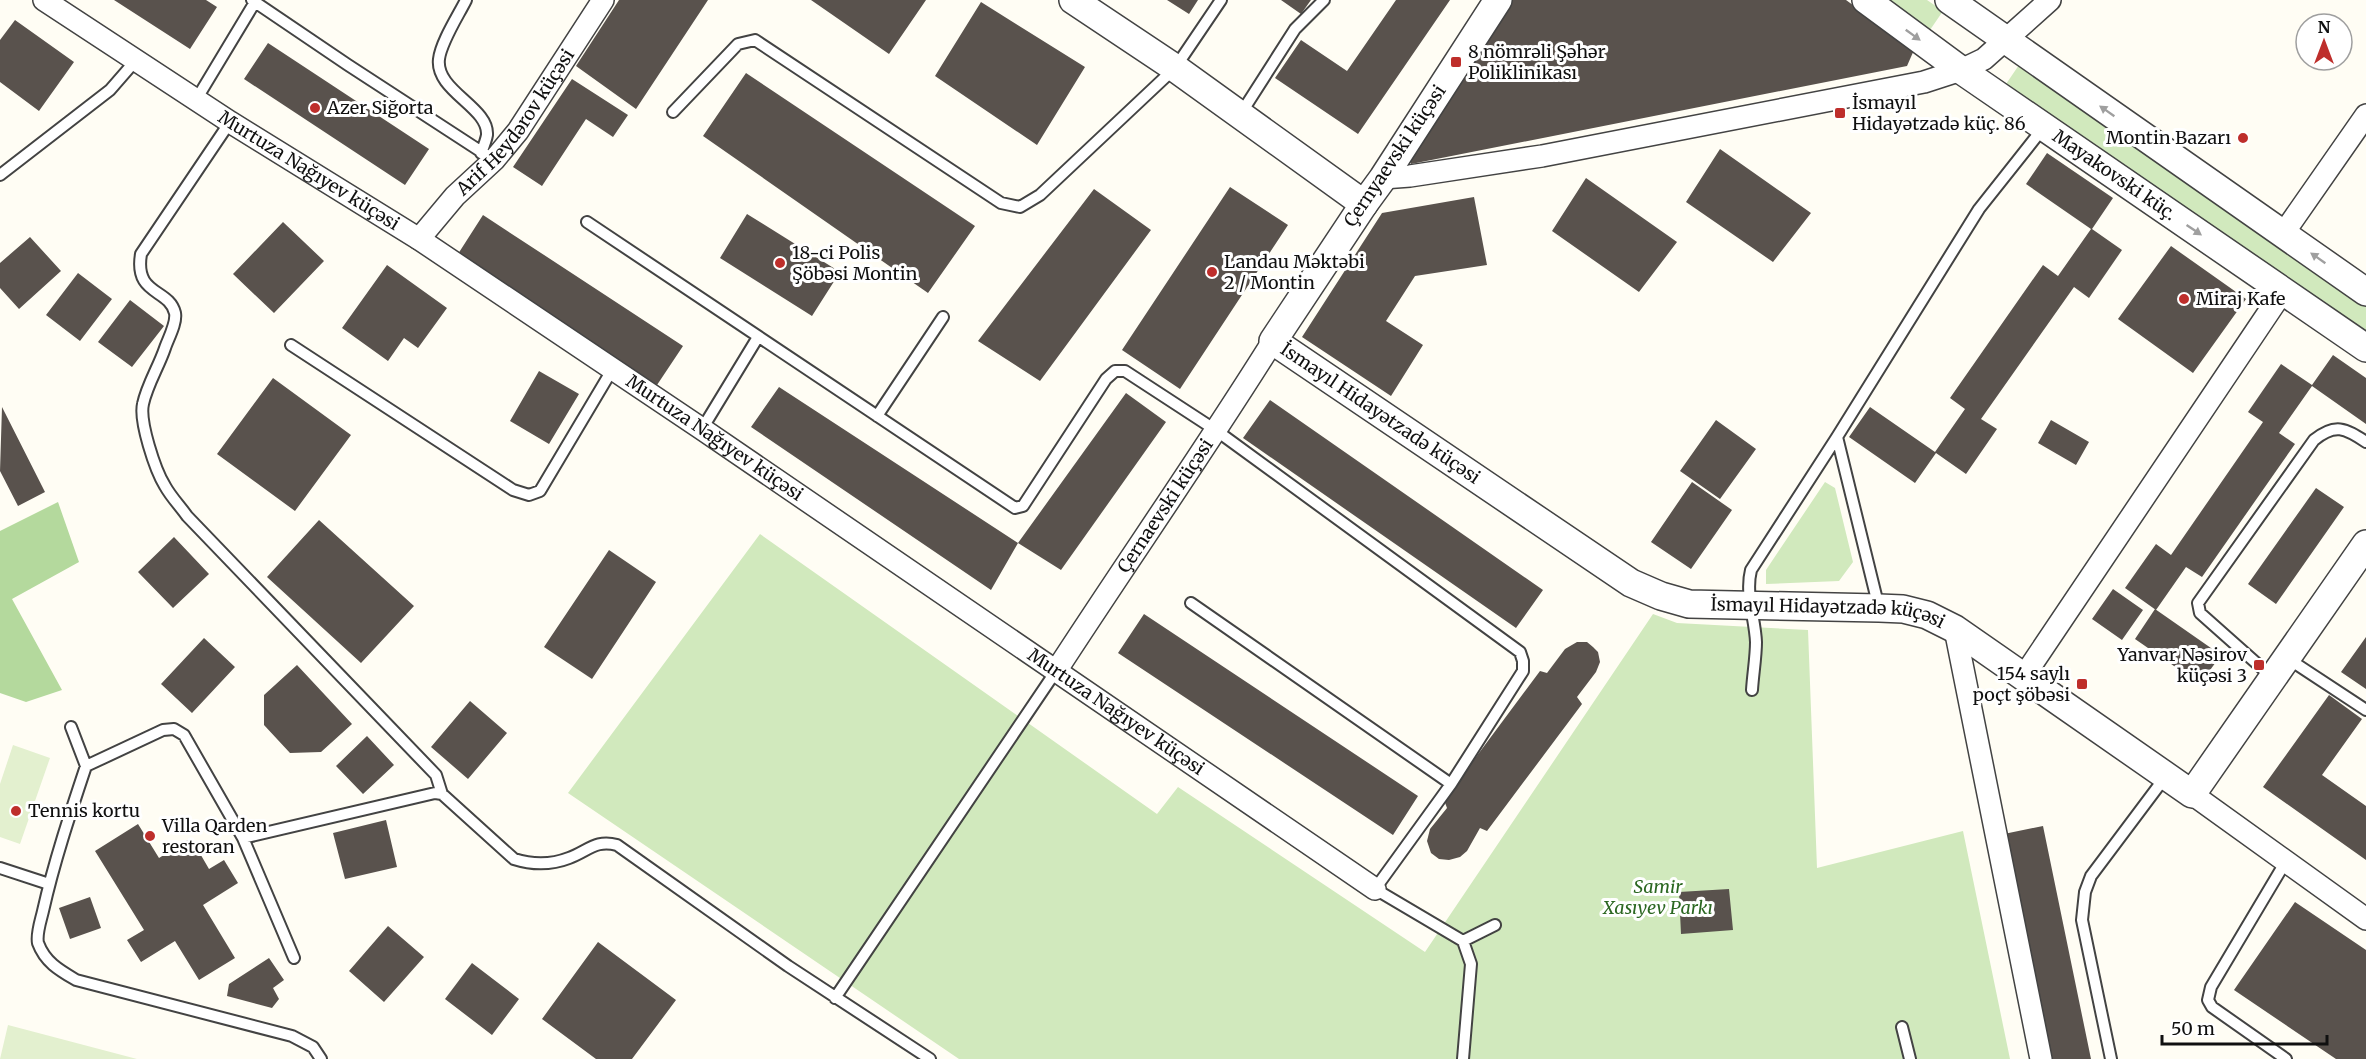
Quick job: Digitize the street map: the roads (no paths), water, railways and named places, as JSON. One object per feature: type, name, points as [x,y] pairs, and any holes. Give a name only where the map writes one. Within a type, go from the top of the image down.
[{"type":"street","name":"Murtuza Nağıyev küçəsi","points":[[44,0],[230,122],[418,239],[702,429],[1375,889]]},
{"type":"street","name":"Arif Heydərov küçəsi","points":[[418,239],[488,156],[518,131],[603,0]]},
{"type":"street","points":[[1073,0],[1174,68],[1364,204]]},
{"type":"street","name":"Çernyaevski küçəsi","points":[[1273,341],[1383,178],[1498,0]]},
{"type":"street","name":"Mayakovski küç.","points":[[1866,0],[1961,70],[2366,348]]},
{"type":"street","points":[[1949,0],[2366,292]]},
{"type":"street","points":[[1383,178],[1542,156],[1924,82],[1961,70],[1984,59],[2050,0]]},
{"type":"street","points":[[2283,234],[2366,115]]},
{"type":"street","points":[[2024,676],[2283,291]]},
{"type":"street","name":"Çernaevski küçəsi","points":[[1056,670],[1217,431],[1273,341]]},
{"type":"street","name":"İsmayıl Hidayətzadə küçəsi","points":[[1273,341],[1631,583],[1661,596],[1689,604],[1903,609],[1927,615],[1955,629],[2192,794],[2366,919]]},
{"type":"street","points":[[2192,794],[2366,544]]},
{"type":"street","points":[[1955,629],[2041,1059]]},
{"type":"lane","points":[[466,0],[442,48],[438,60],[440,75],[483,121],[487,135],[488,156]]},
{"type":"lane","points":[[673,112],[738,44],[755,40],[1001,203],[1020,207],[1040,195],[1174,68],[1221,0]]},
{"type":"lane","points":[[1240,115],[1295,29],[1324,0]]},
{"type":"lane","points":[[196,100],[254,1],[488,156]]},
{"type":"lane","points":[[0,175],[110,90],[137,60]]},
{"type":"lane","points":[[230,122],[141,254],[138,267],[143,281],[172,307],[175,319],[157,371],[143,401],[141,415],[143,427],[165,486],[187,516],[436,775],[442,794],[514,859],[529,864],[542,864],[569,858],[606,842],[617,845],[835,998],[930,1059]]},
{"type":"lane","points":[[1752,690],[1756,642],[1750,606],[1751,570],[1979,209],[2044,127]]},
{"type":"lane","points":[[587,222],[1016,508],[1023,506],[1106,379],[1115,371],[1125,371],[1217,431],[1520,652],[1523,670],[1451,784],[1375,889],[1463,940],[1471,964],[1463,1059]]},
{"type":"lane","points":[[877,416],[943,317]]},
{"type":"lane","points":[[702,429],[758,337]]},
{"type":"lane","points":[[291,345],[513,490],[529,495],[540,491],[612,370]]},
{"type":"lane","points":[[2366,442],[2351,432],[2339,429],[2325,431],[2314,441],[2198,603],[2200,613],[2280,668],[2366,710]]},
{"type":"lane","points":[[1837,437],[1879,608]]},
{"type":"lane","points":[[1191,603],[1451,784]]},
{"type":"lane","points":[[835,998],[1056,670]]},
{"type":"lane","points":[[71,727],[86,766],[49,884],[37,939],[43,955],[54,967],[76,980],[292,1036],[313,1047],[321,1059]]},
{"type":"lane","points":[[86,766],[163,730],[174,729],[184,735],[243,838],[294,958]]},
{"type":"lane","points":[[2111,1059],[2082,920],[2085,892],[2091,876],[2166,776]]},
{"type":"lane","points":[[243,838],[425,794],[442,794]]},
{"type":"lane","points":[[2286,861],[2211,987],[2208,1000],[2212,1007],[2286,1059]]},
{"type":"lane","points":[[0,868],[49,884]]},
{"type":"lane","points":[[1463,940],[1495,925]]},
{"type":"lane","points":[[1902,1027],[1910,1059]]},
{"type":"place","name":"8 nömrəli Şəhər Poliklinikası","points":[[1456,62]]},
{"type":"place","name":"Azer Siğorta","points":[[315,108]]},
{"type":"place","name":"İsmayıl Hidayətzadə küç. 86","points":[[1840,113]]},
{"type":"place","name":"Montin Bazarı","points":[[2243,138]]},
{"type":"place","name":"18-ci Polis Şöbəsi Montin","points":[[780,263]]},
{"type":"place","name":"Landau Məktəbi 2 / Montin","points":[[1212,272]]},
{"type":"place","name":"Miraj Kafe","points":[[2184,299]]},
{"type":"place","name":"Yanvar Nəsirov küçəsi 3","points":[[2259,665]]},
{"type":"place","name":"154 saylı poçt şöbəsi","points":[[2082,684]]},
{"type":"place","name":"Tennis kortu","points":[[16,811]]},
{"type":"place","name":"Villa Qarden restoran","points":[[150,836]]},
{"type":"park label","name":"Samir Xasıyev Parkı","points":[[1658,897]]}]
